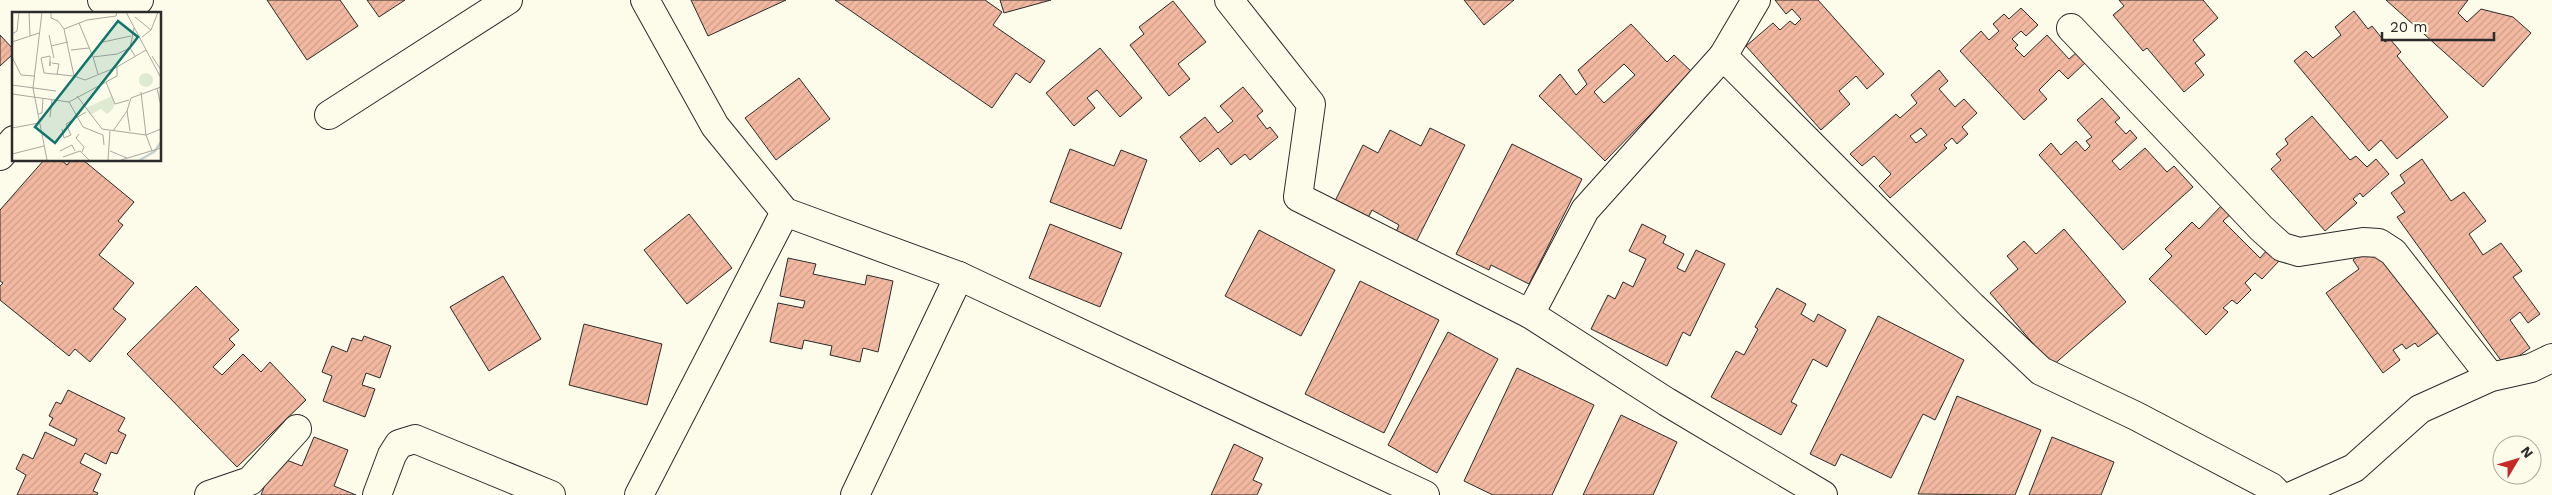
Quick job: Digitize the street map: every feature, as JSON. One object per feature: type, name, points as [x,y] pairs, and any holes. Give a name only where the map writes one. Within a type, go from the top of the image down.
[{"type":"street","points":[[102,0],[116,12]]},
{"type":"street","points":[[128,12],[139,0]]},
{"type":"street","points":[[329,115],[508,0]]},
{"type":"street","points":[[645,0],[714,126],[786,212],[959,276],[1425,495]]},
{"type":"street","points":[[1230,0],[1311,104],[1298,197],[1530,314],[1666,402],[1823,495]]},
{"type":"street","points":[[1530,314],[1584,210],[1723,56],[1756,0]]},
{"type":"street","points":[[2071,28],[2261,228],[2282,247],[2299,252],[2362,242],[2379,243],[2393,252],[2491,376]]},
{"type":"street","points":[[1723,56],[1972,306],[2041,371],[2136,416],[2271,487],[2279,495]]},
{"type":"street","points":[[0,156],[12,142]]},
{"type":"street","points":[[639,495],[786,212]]},
{"type":"street","points":[[855,495],[959,276]]},
{"type":"street","points":[[2294,495],[2354,468],[2420,409],[2491,376],[2531,368],[2552,358]]},
{"type":"street","points":[[209,495],[250,481],[297,429]]},
{"type":"street","points":[[377,495],[392,455],[399,444],[415,439],[551,495]]},
{"type":"building","points":[[267,0],[340,0],[358,26],[307,60]]},
{"type":"building","points":[[367,0],[405,0],[379,17]]},
{"type":"building","points":[[691,0],[786,0],[708,36]]},
{"type":"building","points":[[835,0],[985,0],[1002,12],[993,25],[1045,61],[1030,83],[1016,73],[992,108]]},
{"type":"building","points":[[1000,0],[1051,0],[1004,13]]},
{"type":"building","points":[[1464,0],[1514,0],[1484,25]]},
{"type":"building","points":[[1775,0],[1818,0],[1884,74],[1867,89],[1856,76],[1839,91],[1850,104],[1821,130],[1746,46],[1773,23],[1780,30],[1790,21],[1795,25],[1801,19],[1792,9],[1786,14]]},
{"type":"building","points":[[2119,0],[2203,0],[2218,18],[2193,40],[2205,55],[2195,63],[2204,75],[2184,92],[2147,48],[2143,51],[2113,15],[2124,6]]},
{"type":"building","points":[[2386,0],[2468,0],[2458,13],[2467,22],[2481,9],[2513,17],[2531,33],[2483,87]]},
{"type":"building","points":[[1173,1],[1206,42],[1178,64],[1190,79],[1169,96],[1130,45],[1144,34],[1139,27]]},
{"type":"building","points":[[2021,8],[2038,25],[2026,36],[2021,31],[2012,39],[2018,45],[2015,48],[2024,57],[2047,35],[2069,59],[2077,52],[2086,62],[2068,79],[2059,70],[2039,90],[2047,99],[2024,120],[1960,51],[1981,31],[1989,40],[1999,31],[1993,24],[2004,14],[2009,19]]},
{"type":"building","points":[[2354,11],[2368,29],[2372,26],[2385,42],[2390,39],[2401,52],[2397,56],[2448,117],[2397,159],[2381,140],[2369,151],[2294,61],[2306,51],[2313,58],[2341,35],[2335,27]]},
{"type":"building","points":[[1631,24],[1667,62],[1674,55],[1692,72],[1605,161],[1539,96],[1560,74],[1576,95],[1587,84],[1578,70]],"holes":[[[1624,64],[1635,75],[1604,103],[1594,92]]]},
{"type":"building","points":[[0,35],[12,48],[12,55],[0,66]]},
{"type":"building","points":[[1100,48],[1142,98],[1120,117],[1097,90],[1087,98],[1095,108],[1074,126],[1046,93]]},
{"type":"building","points":[[1939,70],[1948,81],[1939,89],[1955,107],[1964,99],[1977,113],[1962,127],[1968,134],[1957,144],[1952,138],[1944,145],[1947,148],[1890,198],[1879,186],[1891,174],[1874,156],[1862,166],[1850,154],[1896,114],[1900,118],[1917,103],[1911,95]],"holes":[[[1921,128],[1927,135],[1916,143],[1910,136]]]},
{"type":"building","points":[[799,78],[830,119],[776,160],[745,118]]},
{"type":"building","points":[[1243,87],[1263,111],[1257,116],[1267,129],[1270,127],[1278,137],[1250,160],[1245,154],[1231,165],[1218,148],[1200,162],[1180,137],[1205,117],[1218,133],[1233,121],[1220,106]]},
{"type":"building","points":[[2102,98],[2120,118],[2115,122],[2126,134],[2130,130],[2137,138],[2112,161],[2120,170],[2145,148],[2167,172],[2174,166],[2193,187],[2123,250],[2039,155],[2051,143],[2061,155],[2076,141],[2085,151],[2090,146],[2086,141],[2092,137],[2077,120]]},
{"type":"building","points":[[2312,116],[2350,160],[2356,156],[2367,167],[2376,159],[2389,174],[2363,197],[2360,193],[2353,199],[2357,203],[2325,231],[2271,169],[2281,160],[2276,154],[2288,144],[2285,139]]},
{"type":"building","points":[[1430,128],[1465,145],[1415,244],[1395,234],[1399,225],[1372,210],[1367,220],[1334,203],[1363,145],[1378,153],[1390,130],[1421,146]]},
{"type":"building","points":[[1512,144],[1582,179],[1529,284],[1491,265],[1489,270],[1456,254]]},
{"type":"building","points":[[1070,149],[1114,166],[1121,150],[1147,160],[1121,229],[1050,202]]},
{"type":"building","points":[[2422,159],[2451,201],[2464,192],[2486,221],[2469,234],[2483,255],[2501,243],[2522,271],[2513,277],[2540,314],[2528,323],[2520,312],[2510,320],[2530,348],[2505,366],[2397,217],[2405,212],[2391,193],[2405,183],[2400,175]]},
{"type":"building","points":[[43,161],[62,161],[67,165],[70,161],[84,161],[134,202],[118,221],[123,225],[99,255],[134,283],[113,309],[126,319],[90,362],[75,349],[69,356],[0,300],[0,286],[3,283],[0,281],[0,210]]},
{"type":"building","points":[[2223,204],[2232,213],[2223,221],[2260,258],[2268,249],[2280,260],[2262,279],[2255,273],[2245,283],[2251,290],[2237,304],[2232,300],[2223,308],[2228,312],[2206,335],[2149,279],[2172,256],[2165,249],[2192,222],[2199,229]]},
{"type":"building","points":[[689,214],[732,268],[687,304],[644,250]]},
{"type":"building","points":[[1050,224],[1122,253],[1100,307],[1029,278]]},
{"type":"building","points":[[1642,224],[1666,236],[1663,243],[1684,254],[1677,268],[1685,272],[1696,250],[1725,264],[1690,336],[1683,332],[1667,366],[1591,329],[1608,295],[1615,299],[1623,282],[1633,287],[1646,259],[1629,251]]},
{"type":"building","points":[[2064,229],[2126,302],[2052,366],[1990,293],[2018,269],[2007,256],[2024,241],[2036,254]]},
{"type":"building","points":[[1259,230],[1335,270],[1301,336],[1225,296]]},
{"type":"building","points":[[2375,244],[2439,332],[2418,347],[2415,343],[2406,349],[2402,344],[2393,350],[2400,360],[2383,373],[2326,293],[2359,269],[2353,260]]},
{"type":"building","points":[[788,258],[816,264],[813,274],[865,285],[867,275],[893,281],[878,352],[863,348],[860,362],[830,355],[832,346],[804,340],[802,349],[770,342],[778,303],[803,308],[805,301],[780,296]]},
{"type":"building","points":[[503,276],[541,339],[489,371],[450,307]]},
{"type":"building","points":[[1360,281],[1439,320],[1384,433],[1305,394]]},
{"type":"building","points":[[196,286],[239,330],[229,339],[235,345],[213,367],[222,375],[243,354],[261,372],[270,362],[306,400],[237,467],[127,354]]},
{"type":"building","points":[[1777,288],[1806,304],[1801,314],[1814,322],[1818,314],[1846,330],[1827,367],[1813,359],[1791,402],[1797,405],[1781,435],[1711,397],[1736,351],[1744,355],[1758,329],[1755,327]]},
{"type":"building","points":[[1878,316],[1964,360],[1935,420],[1923,414],[1891,478],[1841,454],[1835,466],[1810,454]]},
{"type":"building","points":[[584,324],[662,344],[647,405],[569,385]]},
{"type":"building","points":[[1448,332],[1498,359],[1437,473],[1388,445]]},
{"type":"building","points":[[364,336],[391,346],[380,378],[366,373],[362,385],[375,389],[365,417],[323,401],[332,376],[322,372],[332,346],[347,352],[352,338],[362,341]]},
{"type":"building","points":[[1517,368],[1594,405],[1552,495],[1493,495],[1464,481]]},
{"type":"building","points":[[68,390],[125,418],[118,431],[126,435],[117,454],[111,452],[106,464],[85,453],[80,463],[101,474],[93,491],[98,493],[97,495],[17,495],[26,475],[16,469],[23,454],[33,459],[45,432],[74,446],[77,439],[49,425],[53,418],[49,416],[56,402],[61,404]]},
{"type":"building","points":[[1957,396],[2041,430],[2015,495],[1918,494]]},
{"type":"building","points":[[1621,415],[1677,442],[1653,495],[1583,495]]},
{"type":"building","points":[[314,437],[348,450],[334,486],[356,495],[261,495],[276,456],[302,466]]},
{"type":"building","points":[[2052,437],[2114,462],[2101,495],[2029,495]]},
{"type":"building","points":[[1234,444],[1263,458],[1253,480],[1262,484],[1257,495],[1211,495]]}]
